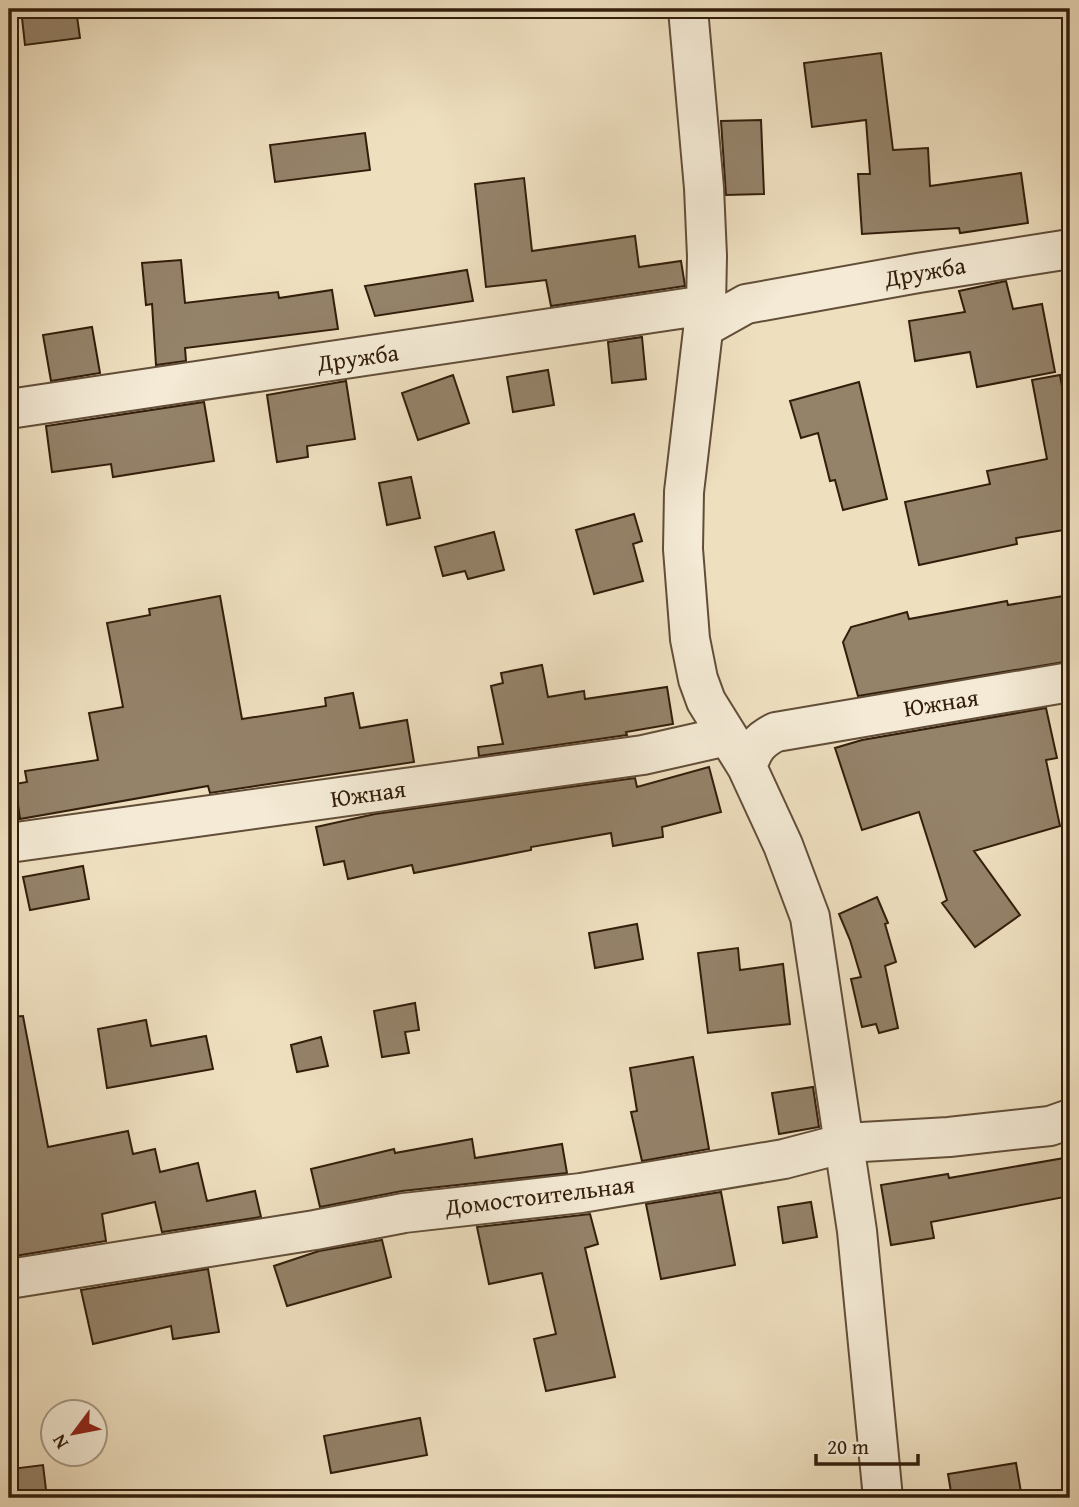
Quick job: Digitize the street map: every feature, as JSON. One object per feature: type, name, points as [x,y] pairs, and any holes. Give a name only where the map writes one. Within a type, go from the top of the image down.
[{"type":"street","points":[[688,9],[704,188],[707,256],[705,317],[684,492],[683,549],[690,639],[698,679],[706,701],[737,751],[783,845],[810,917],[845,1143],[866,1312],[883,1498]]},
{"type":"street","name":"Дружба","points":[[9,409],[705,317],[746,304],[1070,249]]},
{"type":"street","name":"Южная","points":[[9,843],[643,755],[753,749],[763,738],[776,732],[1070,682]]},
{"type":"street","name":"Домостоительная","points":[[9,1279],[315,1230],[404,1213],[581,1193],[784,1159],[845,1143],[1050,1126],[1070,1119]]},
{"type":"building","points":[[21,9],[76,9],[80,38],[25,45]]},
{"type":"building","points":[[881,53],[893,150],[928,148],[930,186],[1021,173],[1028,223],[960,233],[959,228],[862,234],[858,174],[870,174],[866,120],[812,127],[804,63]]},
{"type":"building","points":[[761,120],[764,194],[726,195],[721,121]]},
{"type":"building","points":[[365,133],[370,170],[275,182],[270,145]]},
{"type":"building","points":[[524,178],[532,251],[635,236],[639,267],[681,261],[685,286],[551,306],[546,280],[486,287],[475,184]]},
{"type":"building","points":[[181,260],[185,303],[278,292],[279,298],[332,290],[338,329],[185,348],[186,361],[156,365],[152,304],[146,305],[142,263]]},
{"type":"building","points":[[467,270],[473,301],[375,316],[365,286]]},
{"type":"building","points":[[1006,281],[1013,309],[1042,304],[1055,372],[977,387],[970,352],[915,361],[909,321],[965,312],[959,291]]},
{"type":"building","points":[[92,327],[100,373],[51,381],[43,335]]},
{"type":"building","points":[[642,337],[646,379],[612,383],[608,342]]},
{"type":"building","points":[[548,370],[554,405],[513,412],[507,377]]},
{"type":"building","points":[[453,375],[469,423],[418,440],[402,393]]},
{"type":"building","points":[[1060,375],[1070,432],[1070,529],[1016,538],[1017,544],[919,565],[905,502],[990,484],[987,471],[1047,459],[1032,380]]},
{"type":"building","points":[[346,381],[355,439],[307,446],[308,457],[277,462],[267,395]]},
{"type":"building","points":[[859,382],[887,499],[843,510],[835,480],[830,481],[818,433],[801,438],[790,401]]},
{"type":"building","points":[[204,402],[214,461],[113,477],[111,464],[52,472],[46,426]]},
{"type":"building","points":[[411,477],[420,518],[387,525],[379,483]]},
{"type":"building","points":[[634,514],[642,541],[633,544],[643,581],[594,594],[576,530]]},
{"type":"building","points":[[494,532],[504,570],[468,579],[465,571],[443,576],[435,547]]},
{"type":"building","points":[[1070,595],[1070,661],[858,696],[843,642],[851,627],[907,612],[909,619],[1007,601],[1008,605]]},
{"type":"building","points":[[220,596],[242,719],[326,706],[325,698],[353,693],[360,728],[407,720],[414,762],[210,793],[208,786],[20,819],[15,784],[27,782],[25,771],[98,760],[89,713],[123,707],[107,623],[150,615],[149,609]]},
{"type":"building","points":[[542,665],[548,697],[584,691],[585,699],[667,687],[673,724],[626,732],[627,735],[479,756],[478,747],[503,744],[491,686],[503,683],[501,673]]},
{"type":"building","points":[[1046,708],[1057,758],[1046,760],[1060,826],[974,851],[1020,915],[975,947],[942,903],[947,900],[919,812],[862,830],[835,748],[862,740]]},
{"type":"building","points":[[709,767],[721,812],[662,827],[663,837],[613,846],[611,833],[531,847],[531,850],[414,873],[412,865],[348,879],[344,861],[324,865],[316,827],[375,814],[635,778],[637,787]]},
{"type":"building","points":[[83,866],[89,899],[30,910],[23,877]]},
{"type":"building","points":[[877,897],[888,923],[885,924],[896,962],[885,966],[898,1028],[879,1033],[876,1024],[862,1027],[851,979],[861,977],[839,914]]},
{"type":"building","points":[[637,924],[643,959],[595,968],[589,933]]},
{"type":"building","points":[[738,948],[740,970],[783,964],[790,1024],[708,1033],[698,953]]},
{"type":"building","points":[[415,1003],[419,1030],[405,1032],[409,1053],[382,1057],[374,1011]]},
{"type":"building","points":[[23,1016],[48,1147],[128,1131],[133,1154],[155,1149],[160,1172],[198,1163],[207,1201],[255,1191],[261,1217],[162,1232],[155,1202],[102,1214],[106,1241],[9,1257],[9,1017]]},
{"type":"building","points":[[146,1020],[151,1046],[206,1036],[213,1069],[107,1088],[98,1029]]},
{"type":"building","points":[[321,1037],[328,1066],[297,1072],[291,1045]]},
{"type":"building","points":[[693,1057],[709,1149],[642,1161],[631,1112],[637,1111],[630,1068]]},
{"type":"building","points":[[813,1087],[819,1127],[779,1134],[772,1093]]},
{"type":"building","points":[[472,1139],[475,1158],[562,1144],[567,1173],[402,1191],[320,1207],[311,1169],[394,1149],[395,1153]]},
{"type":"building","points":[[1070,1157],[1070,1196],[931,1222],[934,1238],[891,1245],[881,1185],[948,1174],[949,1178]]},
{"type":"building","points":[[721,1192],[735,1265],[661,1279],[646,1204]]},
{"type":"building","points":[[811,1202],[817,1237],[783,1243],[778,1207]]},
{"type":"building","points":[[590,1214],[598,1244],[585,1248],[615,1377],[546,1391],[534,1339],[556,1334],[542,1273],[489,1284],[477,1227]]},
{"type":"building","points":[[382,1240],[391,1277],[287,1306],[274,1266],[319,1251]]},
{"type":"building","points":[[208,1269],[219,1332],[173,1339],[171,1326],[93,1344],[81,1290]]},
{"type":"building","points":[[420,1418],[427,1455],[331,1473],[324,1436]]},
{"type":"building","points":[[1016,1463],[1022,1498],[952,1498],[948,1474]]},
{"type":"building","points":[[38,1466],[38,1468],[43,1468],[47,1498],[15,1498],[11,1469]]}]
